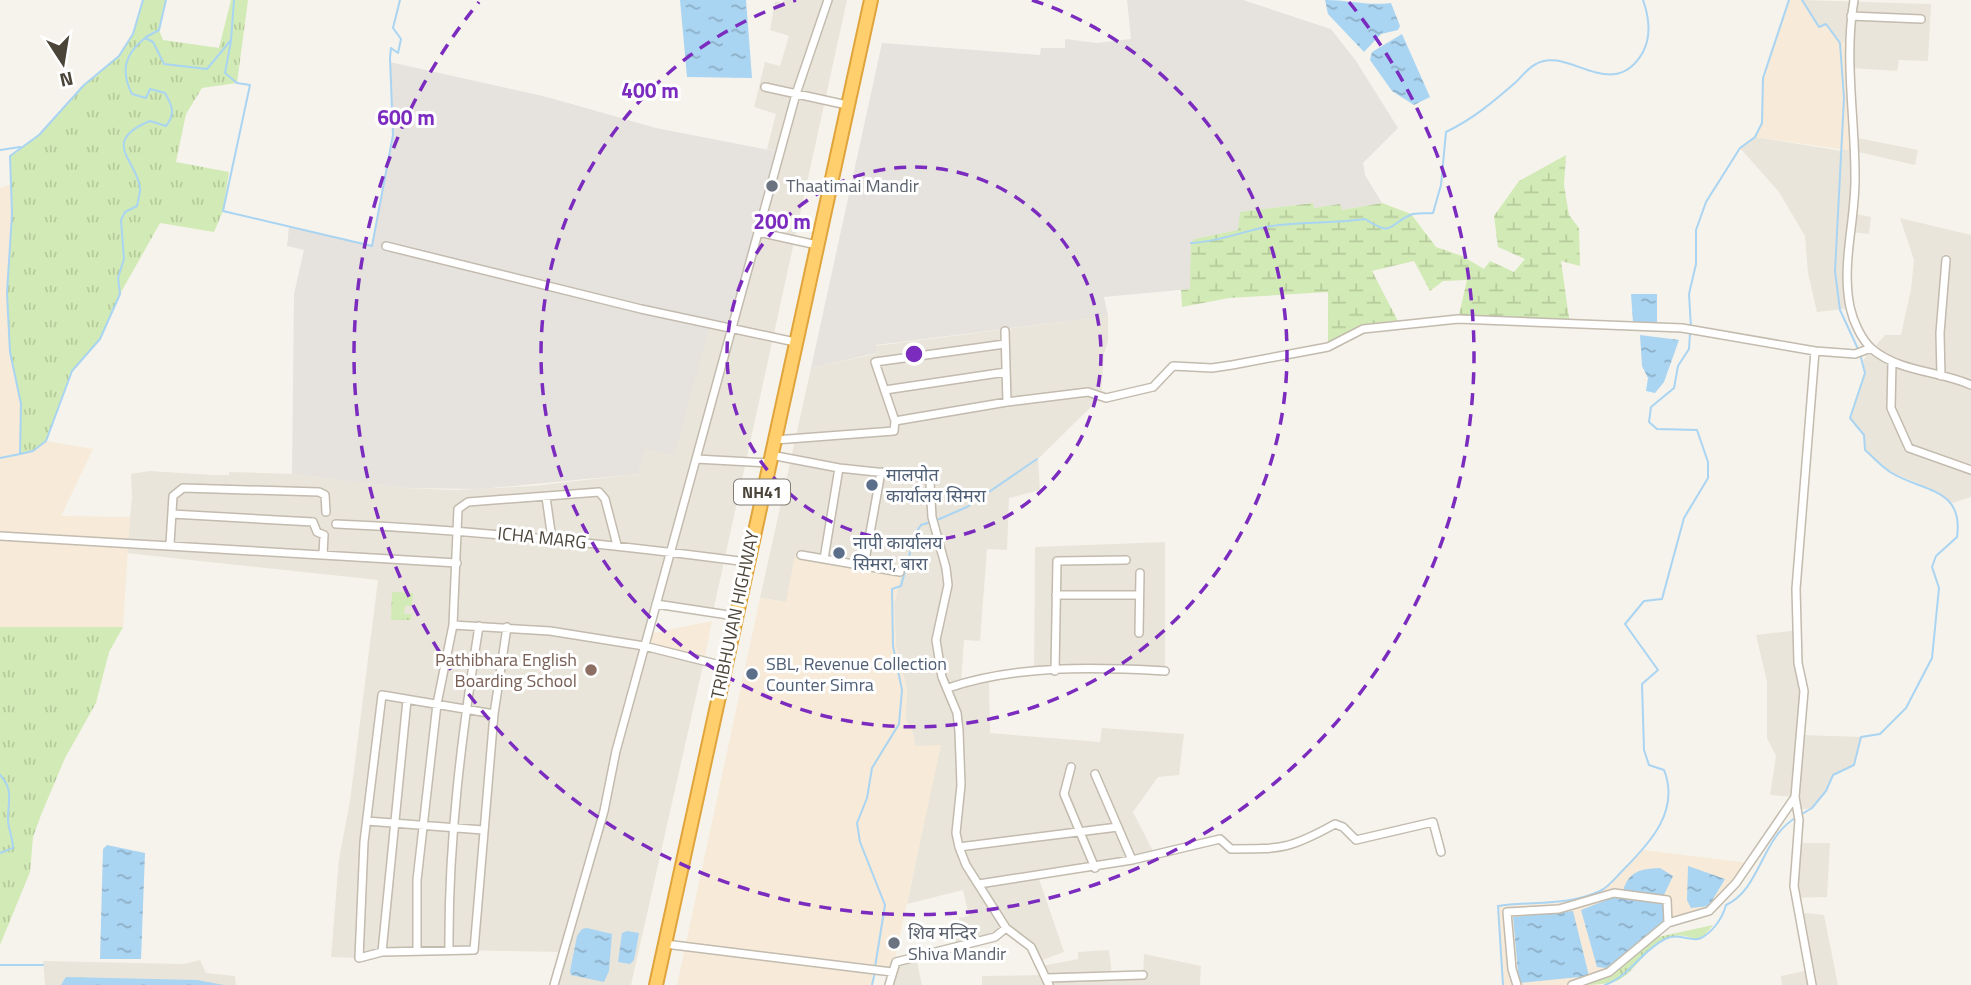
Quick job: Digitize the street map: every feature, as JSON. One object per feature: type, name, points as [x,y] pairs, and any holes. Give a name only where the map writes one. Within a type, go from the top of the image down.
[{"type":"highway","name":"TRIBHUVAN HIGHWAY","points":[[656,985],[871,0]]},
{"type":"street","points":[[554,985],[604,811],[644,646],[730,329],[796,94],[828,0]]},
{"type":"street","points":[[1854,0],[1851,16],[1851,107],[1855,176],[1847,252],[1847,283],[1851,309],[1868,349],[1892,362],[1971,385]]},
{"type":"street","points":[[1851,16],[1921,19]]},
{"type":"street","points":[[765,87],[847,105]]},
{"type":"street","points":[[758,232],[817,245]]},
{"type":"street","points":[[386,246],[730,329],[795,342]]},
{"type":"street","points":[[1941,376],[1940,333],[1946,260]]},
{"type":"street","points":[[895,421],[1087,392],[1106,398],[1153,387],[1172,366],[1212,368],[1328,347],[1363,329],[1458,319],[1682,328],[1815,351],[1855,355],[1868,349]]},
{"type":"street","points":[[1005,331],[1007,402]]},
{"type":"street","points":[[774,440],[894,431],[895,421],[875,362],[1005,344]]},
{"type":"street","points":[[1812,985],[1794,886],[1799,820],[1795,797],[1804,691],[1798,663],[1796,589],[1815,351]]},
{"type":"street","points":[[1892,362],[1891,408],[1909,448],[1971,470]]},
{"type":"street","points":[[885,390],[1006,372]]},
{"type":"street","points":[[696,458],[770,459],[924,477],[930,483],[933,521],[946,568],[947,585],[936,639],[942,677],[959,731],[961,785],[956,833],[966,865],[1006,928],[1031,947],[1048,982],[1143,975]]},
{"type":"street","points":[[824,559],[839,468]]},
{"type":"street","points":[[864,566],[881,472]]},
{"type":"street","points":[[170,544],[174,492],[183,488],[319,492],[325,495],[326,512]]},
{"type":"street","points":[[418,950],[417,880],[437,704],[453,625],[457,512],[464,503],[594,492],[603,495],[617,545]]},
{"type":"street","points":[[546,497],[552,539]]},
{"type":"street","points":[[326,512],[334,516],[336,524],[334,531],[324,535],[317,532],[313,522],[318,514],[326,512]]},
{"type":"street","points":[[172,514],[313,522]]},
{"type":"street","name":"ICHA MARG","points":[[336,524],[457,530],[617,545],[747,562]]},
{"type":"street","points":[[323,555],[324,535]]},
{"type":"street","points":[[0,536],[170,544],[457,564]]},
{"type":"street","points":[[801,555],[900,572]]},
{"type":"street","points":[[1055,671],[1057,561],[1126,560]]},
{"type":"street","points":[[1139,633],[1140,573]]},
{"type":"street","points":[[1056,595],[1139,595]]},
{"type":"street","points":[[656,604],[735,616]]},
{"type":"street","points":[[453,625],[507,627],[644,646],[724,666]]},
{"type":"street","points":[[449,950],[449,889],[454,828],[466,710],[479,626]]},
{"type":"street","points":[[494,714],[382,695],[367,821],[359,958],[382,952],[474,950],[482,830],[494,714],[507,627]]},
{"type":"street","points":[[947,688],[989,675],[1055,671],[1165,671]]},
{"type":"street","points":[[382,952],[407,700]]},
{"type":"street","points":[[1071,767],[1063,794],[1095,868]]},
{"type":"street","points":[[1095,774],[1132,860]]},
{"type":"street","points":[[1572,985],[1609,972],[1668,923],[1709,911],[1736,883],[1795,797]]},
{"type":"street","points":[[367,821],[482,830]]},
{"type":"street","points":[[979,884],[1095,868],[1220,839],[1231,849],[1278,849],[1298,845],[1335,824],[1343,827],[1356,840],[1433,822],[1441,852]]},
{"type":"street","points":[[959,847],[1118,827]]},
{"type":"street","points":[[1517,985],[1511,969],[1507,912],[1559,909],[1614,893],[1667,900],[1668,923]]},
{"type":"street","points":[[889,985],[896,962],[995,937],[1006,928]]},
{"type":"street","points":[[665,944],[891,972]]},
{"type":"shaded area","points":[[784,0],[847,0],[713,612],[656,604],[644,645],[704,661],[631,985],[554,985],[563,952],[449,950],[359,958],[331,957],[339,859],[350,801],[378,580],[126,553],[132,498],[131,474],[149,471],[213,475],[229,475],[229,472],[292,474],[406,488],[454,490],[532,486],[638,474],[646,449],[710,324],[780,152],[767,149],[776,114],[754,107],[765,62],[780,66],[789,36],[770,30],[775,1],[782,3]]},
{"type":"shaded area","points":[[1127,0],[1243,0],[1331,29],[1356,61],[1398,128],[1363,163],[1365,175],[1382,203],[1342,210],[1314,208],[1312,203],[1241,212],[1238,230],[1194,239],[1190,289],[1104,297],[1108,316],[876,345],[876,353],[811,368],[882,43],[1040,55],[1041,48],[1065,48],[1065,39],[1097,43],[1131,39]]},
{"type":"shaded area","points":[[1789,0],[1802,0],[1819,27],[1826,24],[1840,42],[1850,42],[1854,151],[1755,137],[1762,123],[1763,78]]},
{"type":"shaded area","points":[[1802,0],[1931,4],[1928,61],[1899,60],[1897,71],[1850,68],[1840,43],[1819,27]]},
{"type":"shaded area","points":[[390,62],[547,97],[656,128],[780,152],[730,329],[710,325],[674,455],[646,449],[638,474],[481,489],[406,488],[292,474],[294,294],[304,250],[287,246],[289,227],[372,245],[393,135]]},
{"type":"shaded area","points":[[1755,137],[1842,151],[1852,137],[1918,150],[1915,165],[1854,151],[1852,213],[1871,217],[1869,234],[1850,232],[1851,308],[1817,312],[1808,273],[1805,236],[1779,192],[1740,148]]},
{"type":"shaded area","points":[[12,184],[10,352],[21,404],[20,453],[39,448],[46,441],[93,449],[61,516],[130,517],[123,627],[0,627],[0,188]]},
{"type":"shaded area","points":[[1900,218],[1971,235],[1971,497],[1952,503],[1929,488],[1888,471],[1865,450],[1864,435],[1850,418],[1865,373],[1863,360],[1885,335],[1901,335],[1914,260]]},
{"type":"shaded area","points":[[1108,316],[1108,341],[1104,354],[1101,397],[1038,459],[1040,490],[1009,498],[1007,550],[987,549],[980,641],[964,640],[961,683],[989,675],[990,733],[1100,742],[1102,728],[1184,734],[1179,775],[1158,777],[1133,812],[1155,855],[1038,876],[1064,952],[1040,961],[1032,949],[1006,928],[995,937],[956,947],[953,929],[961,927],[959,918],[969,916],[963,890],[907,904],[940,746],[915,746],[913,733],[905,718],[907,691],[896,646],[894,605],[901,574],[786,602],[760,598],[811,368],[875,354],[875,346]]},
{"type":"shaded area","points":[[1165,542],[1165,671],[1034,672],[1035,547]]},
{"type":"shaded area","points":[[795,555],[901,574],[894,605],[896,646],[907,691],[905,718],[913,733],[915,746],[941,745],[892,972],[873,970],[872,985],[677,985],[760,598],[786,602]]},
{"type":"shaded area","points":[[712,621],[704,661],[644,646],[648,634]]},
{"type":"shaded area","points":[[1799,630],[1804,691],[1802,735],[1861,737],[1854,765],[1833,775],[1826,791],[1812,808],[1798,810],[1794,797],[1770,795],[1776,756],[1767,738],[1767,682],[1756,635]]},
{"type":"shaded area","points":[[1796,843],[1830,843],[1827,897],[1795,898]]},
{"type":"shaded area","points":[[1643,850],[1749,863],[1709,911],[1668,923],[1610,971],[1576,985],[1503,985],[1498,906],[1557,903],[1602,891]]},
{"type":"shaded area","points":[[1797,912],[1824,915],[1838,985],[1782,985],[1781,976],[1809,970]]},
{"type":"shaded area","points":[[1109,950],[1112,975],[1143,975],[1144,954],[1201,966],[1200,985],[982,985],[982,976],[1045,975],[1042,966],[1078,959],[1078,952]]},
{"type":"shaded area","points":[[916,958],[922,985],[889,985],[896,962]]},
{"type":"shaded area","points":[[200,960],[206,973],[235,976],[236,985],[45,985],[43,961],[184,964]]},
{"type":"green space","points":[[143,0],[166,0],[159,30],[163,40],[219,48],[231,0],[248,0],[237,83],[202,88],[186,114],[176,162],[229,172],[223,211],[214,232],[160,223],[120,294],[100,339],[72,371],[46,441],[33,451],[20,454],[21,404],[10,352],[7,293],[12,214],[10,156],[39,135],[84,85],[119,56],[133,34]]},
{"type":"green space","points":[[1566,155],[1564,185],[1569,215],[1579,228],[1580,266],[1561,261],[1570,325],[1458,319],[1467,280],[1443,281],[1430,291],[1414,261],[1372,271],[1400,325],[1363,329],[1328,347],[1328,292],[1229,298],[1182,307],[1181,290],[1190,289],[1191,243],[1194,239],[1238,230],[1240,212],[1313,203],[1314,208],[1340,204],[1342,210],[1382,203],[1411,214],[1436,247],[1462,256],[1484,269],[1490,261],[1514,272],[1525,259],[1498,247],[1494,216],[1519,181]]},
{"type":"green space","points":[[392,592],[413,593],[412,606],[405,606],[404,614],[412,614],[411,620],[391,620]]},
{"type":"green space","points":[[0,627],[123,627],[109,652],[96,703],[65,758],[41,815],[33,837],[30,872],[0,945]]},
{"type":"green space","points":[[1713,925],[1702,937],[1678,936],[1662,940],[1619,980],[1603,984],[1576,985],[1609,972],[1649,939]]},
{"type":"water","points":[[680,0],[746,0],[752,78],[687,77]]},
{"type":"water","points":[[1325,0],[1391,3],[1400,26],[1398,30],[1381,34],[1364,52],[1328,14]]},
{"type":"water","points":[[1402,34],[1430,97],[1414,105],[1392,91],[1370,60],[1372,52]]},
{"type":"water","points":[[1631,294],[1657,294],[1657,323],[1633,322]]},
{"type":"water","points":[[1640,335],[1679,340],[1664,382],[1655,393],[1646,391],[1648,378],[1642,366]]},
{"type":"water","points":[[107,845],[145,853],[141,959],[100,959],[103,849]]},
{"type":"water","points":[[1688,866],[1725,879],[1709,906],[1691,908],[1687,900]]},
{"type":"water","points":[[1660,868],[1673,876],[1663,897],[1623,891],[1628,879],[1636,872]]},
{"type":"water","points":[[1614,897],[1663,903],[1665,920],[1607,968],[1597,967],[1581,910]]},
{"type":"water","points":[[1573,911],[1589,976],[1519,983],[1513,917]]},
{"type":"water","points":[[582,929],[612,934],[609,971],[604,982],[571,975],[577,936]]},
{"type":"water","points":[[622,933],[639,933],[634,960],[630,964],[618,962]]},
{"type":"water","points":[[66,977],[197,980],[224,985],[61,985]]},
{"type":"waterway","points":[[0,458],[20,454],[21,404],[10,352],[7,293],[12,214],[10,156],[39,135],[84,85],[119,56],[133,34],[143,0]]},
{"type":"waterway","points":[[146,37],[159,30],[166,0]]},
{"type":"waterway","points":[[20,454],[33,451],[46,441],[72,371],[100,339],[120,294],[118,278],[124,259],[121,220],[125,212],[137,206],[140,189],[125,153],[126,137],[150,121],[166,126],[171,117],[171,106],[165,93],[150,89],[146,98],[132,94],[126,77],[129,56],[145,38],[153,42],[164,64],[207,69],[231,40],[234,0]]},
{"type":"waterway","points":[[231,41],[225,73],[237,83],[250,85],[223,211],[372,246],[393,135],[390,58],[391,48],[398,53],[401,39],[393,28],[400,0]]},
{"type":"waterway","points":[[1191,243],[1290,224],[1365,219],[1385,229],[1412,214],[1433,213],[1441,185],[1446,132],[1483,110],[1536,64],[1548,60],[1562,62],[1604,74],[1618,74],[1631,67],[1643,52],[1648,39],[1648,19],[1643,0]]},
{"type":"waterway","points":[[1691,328],[1689,294],[1696,264],[1696,230],[1706,202],[1740,148],[1755,137],[1762,123],[1763,78],[1789,0]]},
{"type":"waterway","points":[[1802,0],[1819,27],[1826,24],[1840,43],[1844,98],[1835,271],[1840,310],[1858,349]]},
{"type":"waterway","points":[[0,150],[20,147]]},
{"type":"waterway","points":[[1503,985],[1498,906],[1576,899],[1603,889],[1644,848],[1665,812],[1668,785],[1664,770],[1649,765],[1644,750],[1642,684],[1658,670],[1625,624],[1644,601],[1662,599],[1684,518],[1708,478],[1708,462],[1697,430],[1657,429],[1649,422],[1651,407],[1674,388],[1678,366],[1689,349],[1690,333]]},
{"type":"waterway","points":[[1802,814],[1812,808],[1826,791],[1833,775],[1854,765],[1861,737],[1880,734],[1906,708],[1932,658],[1939,588],[1932,567],[1936,556],[1957,537],[1954,509],[1947,500],[1938,493],[1890,472],[1865,450],[1864,435],[1850,418],[1865,373],[1860,354]]},
{"type":"waterway","points":[[937,520],[967,507],[1037,459]]},
{"type":"waterway","points":[[875,967],[885,905],[860,842],[857,823],[867,798],[872,768],[899,724],[902,690],[893,646],[892,589],[901,586],[915,534],[921,525],[931,522]]},
{"type":"waterway","points":[[0,775],[9,791],[8,823],[13,848],[0,853]]},
{"type":"waterway","points":[[1605,985],[1622,976],[1665,939],[1697,939],[1710,932],[1726,905],[1747,887],[1776,837],[1797,817]]},
{"type":"waterway","points":[[0,965],[43,965]]},
{"type":"waterway","points":[[872,985],[875,972]]},
{"type":"place","name":"Thaatimai Mandir","points":[[772,186]]},
{"type":"place","name":"मालपोत कार्यालय सिमरा","points":[[872,485]]},
{"type":"place","name":"नापी कार्यालय सिमरा, बारा","points":[[839,553]]},
{"type":"place","name":"Pathibhara English Boarding School","points":[[591,670]]},
{"type":"place","name":"SBL, Revenue Collection Counter Simra","points":[[752,674]]},
{"type":"place","name":"शिव मन्दिर Shiva Mandir","points":[[894,943]]}]
